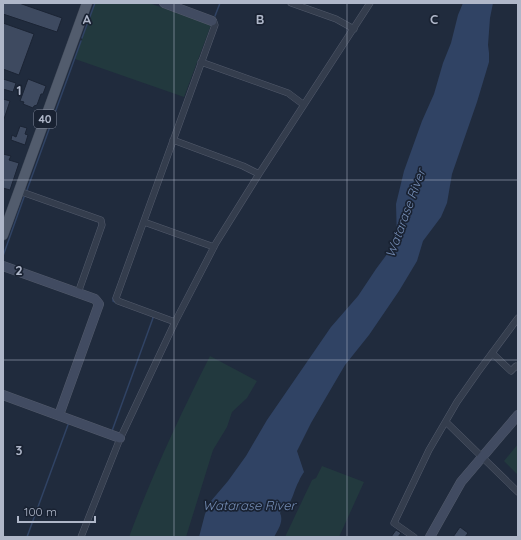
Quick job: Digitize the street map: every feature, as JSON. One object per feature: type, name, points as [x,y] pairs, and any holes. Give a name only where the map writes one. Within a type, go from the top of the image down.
[{"type":"main road","name":"40","points":[[3,235],[87,3]]},
{"type":"street","points":[[164,3],[212,20],[215,24],[116,298],[118,301],[175,322]]},
{"type":"street","points":[[291,3],[336,19],[354,29]]},
{"type":"street","points":[[81,537],[120,438],[175,322],[214,247],[259,174],[370,3]]},
{"type":"street","points":[[201,62],[288,93],[304,105]]},
{"type":"street","points":[[173,140],[244,166],[259,174]]},
{"type":"street","points":[[19,191],[101,220],[102,225],[78,293]]},
{"type":"street","points":[[144,222],[214,247]]},
{"type":"street","points":[[3,266],[95,299],[99,304],[59,415]]},
{"type":"street","points":[[414,537],[394,523],[429,450],[457,402],[518,318]]},
{"type":"street","points":[[492,353],[511,370],[516,366],[518,367]]},
{"type":"street","points":[[3,395],[120,438]]},
{"type":"street","points":[[430,537],[456,490],[518,415]]},
{"type":"street","points":[[446,422],[518,492]]},
{"type":"green space","points":[[95,3],[149,3],[211,25],[184,97],[75,59]]},
{"type":"green space","points":[[210,356],[257,381],[247,398],[232,412],[227,427],[213,450],[186,537],[129,537],[167,445]]},
{"type":"green space","points":[[518,444],[518,475],[504,461]]},
{"type":"green space","points":[[322,466],[364,482],[339,537],[285,537],[312,480],[316,478]]},
{"type":"water","name":"Watarase River","points":[[463,3],[493,3],[490,18],[488,45],[489,62],[452,174],[447,203],[441,217],[423,241],[417,261],[399,291],[369,335],[345,365],[311,423],[297,451],[304,472],[289,504],[287,507],[283,507],[280,513],[281,522],[274,537],[199,537],[205,514],[211,501],[246,456],[267,420],[331,327],[358,296],[396,242],[396,204],[404,171],[422,121],[434,94]]},
{"type":"building","points":[[3,3],[19,3],[62,18],[57,32],[3,14]]},
{"type":"building","points":[[3,23],[34,34],[19,75],[3,69]]},
{"type":"building","points":[[3,79],[16,83],[13,92],[3,89]]},
{"type":"building","points":[[28,79],[46,86],[37,105],[33,108],[23,104],[24,102],[20,101]]},
{"type":"building","points":[[3,99],[10,101],[4,119],[3,119]]},
{"type":"building","points":[[20,126],[27,128],[25,134],[28,135],[25,145],[11,140],[12,135],[16,137]]},
{"type":"building","points":[[3,154],[11,156],[9,160],[19,163],[10,190],[3,188]]},
{"type":"building","points":[[460,527],[468,533],[465,537],[453,537]]},
{"type":"building","points":[[396,530],[401,533],[398,537],[391,537]]},
{"type":"waterway","points":[[82,38],[95,3]]},
{"type":"waterway","points":[[215,16],[220,3]]},
{"type":"waterway","points":[[27,190],[81,41]]},
{"type":"waterway","points":[[3,256],[24,197]]},
{"type":"waterway","points":[[113,298],[113,301],[117,303]]},
{"type":"waterway","points":[[112,431],[153,318],[152,316]]},
{"type":"waterway","points":[[27,537],[69,422]]}]
